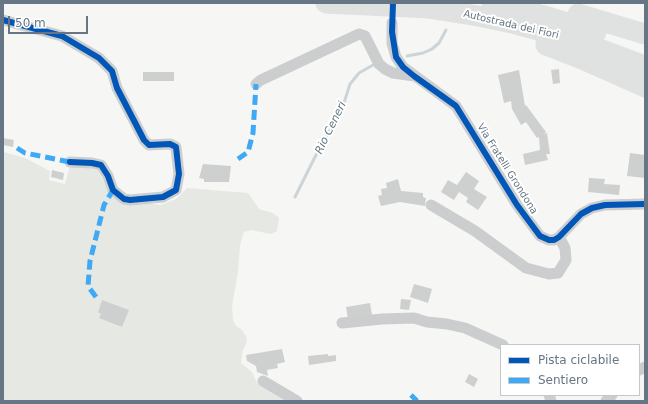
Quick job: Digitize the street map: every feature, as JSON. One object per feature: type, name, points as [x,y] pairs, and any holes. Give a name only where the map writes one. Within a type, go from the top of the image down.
[{"type":"highway","name":"Autostrada dei Fiori","points":[[326,3],[376,7],[428,8],[512,23],[581,42],[645,66]]},
{"type":"highway","name":"Autostrada dei Fiori","points":[[492,3],[586,29],[645,50]]},
{"type":"highway","points":[[535,3],[645,34]]},
{"type":"highway","points":[[376,7],[469,24],[534,42],[582,59],[645,86]]},
{"type":"street","points":[[3,20],[62,36],[99,58],[112,71],[117,88],[144,140],[149,144],[170,144],[176,147],[179,174],[176,190],[163,197],[130,200],[124,198],[113,190],[108,176],[101,165],[77,161],[70,162]]},
{"type":"street","name":"Via Fratelli Grondona","points":[[392,23],[392,43],[396,57],[403,67],[456,106],[517,205],[540,236],[549,240],[559,237]]},
{"type":"street","points":[[256,84],[261,80],[358,34],[365,36],[379,64],[385,69],[393,73],[414,76]]},
{"type":"street","points":[[432,205],[475,231],[526,268],[549,274],[558,273],[566,260],[565,248],[559,237],[581,214],[592,208],[605,205],[645,204]]},
{"type":"street","points":[[342,323],[382,319],[414,318],[427,322],[465,328],[501,344]]},
{"type":"street","points":[[264,381],[297,401]]},
{"type":"shaded area","points":[[3,152],[25,158],[50,171],[49,180],[65,184],[70,166],[83,166],[97,170],[115,199],[161,205],[176,199],[187,188],[248,193],[259,209],[273,213],[279,218],[277,231],[271,234],[251,230],[244,232],[240,245],[238,272],[232,306],[233,320],[236,326],[242,330],[246,336],[247,342],[243,350],[241,363],[252,372],[257,383],[288,401],[3,401]]},
{"type":"building","points":[[559,69],[560,83],[553,84],[551,70]]},
{"type":"building","points":[[519,70],[525,106],[526,105],[546,132],[544,134],[547,133],[550,154],[546,154],[548,160],[525,165],[523,154],[540,150],[539,137],[537,138],[526,122],[521,125],[512,109],[511,101],[504,103],[498,75]]},
{"type":"building","points":[[143,72],[174,72],[174,81],[143,81]]},
{"type":"building","points":[[3,138],[14,140],[13,147],[3,145]]},
{"type":"building","points":[[630,153],[645,155],[645,178],[627,176]]},
{"type":"building","points":[[203,164],[231,166],[229,182],[204,182],[204,179],[199,178]]},
{"type":"building","points":[[52,170],[64,173],[63,180],[51,177]]},
{"type":"building","points":[[466,172],[479,181],[474,189],[487,197],[478,210],[466,202],[468,198],[459,192],[454,200],[441,192],[448,180],[457,185]]},
{"type":"building","points":[[589,178],[605,179],[604,184],[620,185],[619,195],[588,192]]},
{"type":"building","points":[[398,179],[401,191],[423,193],[423,197],[426,198],[425,206],[400,202],[381,206],[378,196],[382,195],[381,189],[387,188],[386,183]]},
{"type":"building","points":[[414,284],[432,289],[428,303],[410,297]]},
{"type":"building","points":[[401,299],[411,300],[409,310],[400,309]]},
{"type":"building","points":[[102,300],[129,310],[122,327],[99,318],[101,314],[98,312]]},
{"type":"building","points":[[370,303],[372,315],[348,320],[346,307]]},
{"type":"building","points":[[282,349],[285,362],[277,364],[278,368],[267,370],[268,376],[257,372],[256,366],[247,361],[246,355]]},
{"type":"building","points":[[328,354],[328,356],[336,355],[336,361],[309,365],[308,356]]},
{"type":"building","points":[[469,374],[478,379],[474,387],[465,382]]},
{"type":"waterway","name":"Rio Ceneri","points":[[407,56],[423,53],[432,49],[439,43],[446,30]]},
{"type":"waterway","name":"Rio Ceneri","points":[[295,197],[318,151],[342,109],[350,84],[359,73],[373,65]]},
{"type":"marked path","points":[[238,159],[248,152],[253,133],[256,84]]},
{"type":"marked path","points":[[17,148],[25,153],[70,162]]},
{"type":"marked path","points":[[96,297],[88,286],[90,261],[104,205],[113,190]]},
{"type":"marked path","points":[[411,395],[417,401]]},
{"type":"cycle path","points":[[393,3],[392,32],[396,57],[403,67],[414,76],[456,106],[517,205],[540,236],[549,240],[554,240],[559,237],[581,214],[592,208],[605,205],[645,204]]},
{"type":"cycle path","points":[[3,20],[62,36],[99,58],[112,71],[117,88],[144,140],[149,145],[170,144],[176,147],[179,174],[176,190],[163,197],[130,200],[124,199],[113,190],[108,176],[101,165],[70,162]]}]
